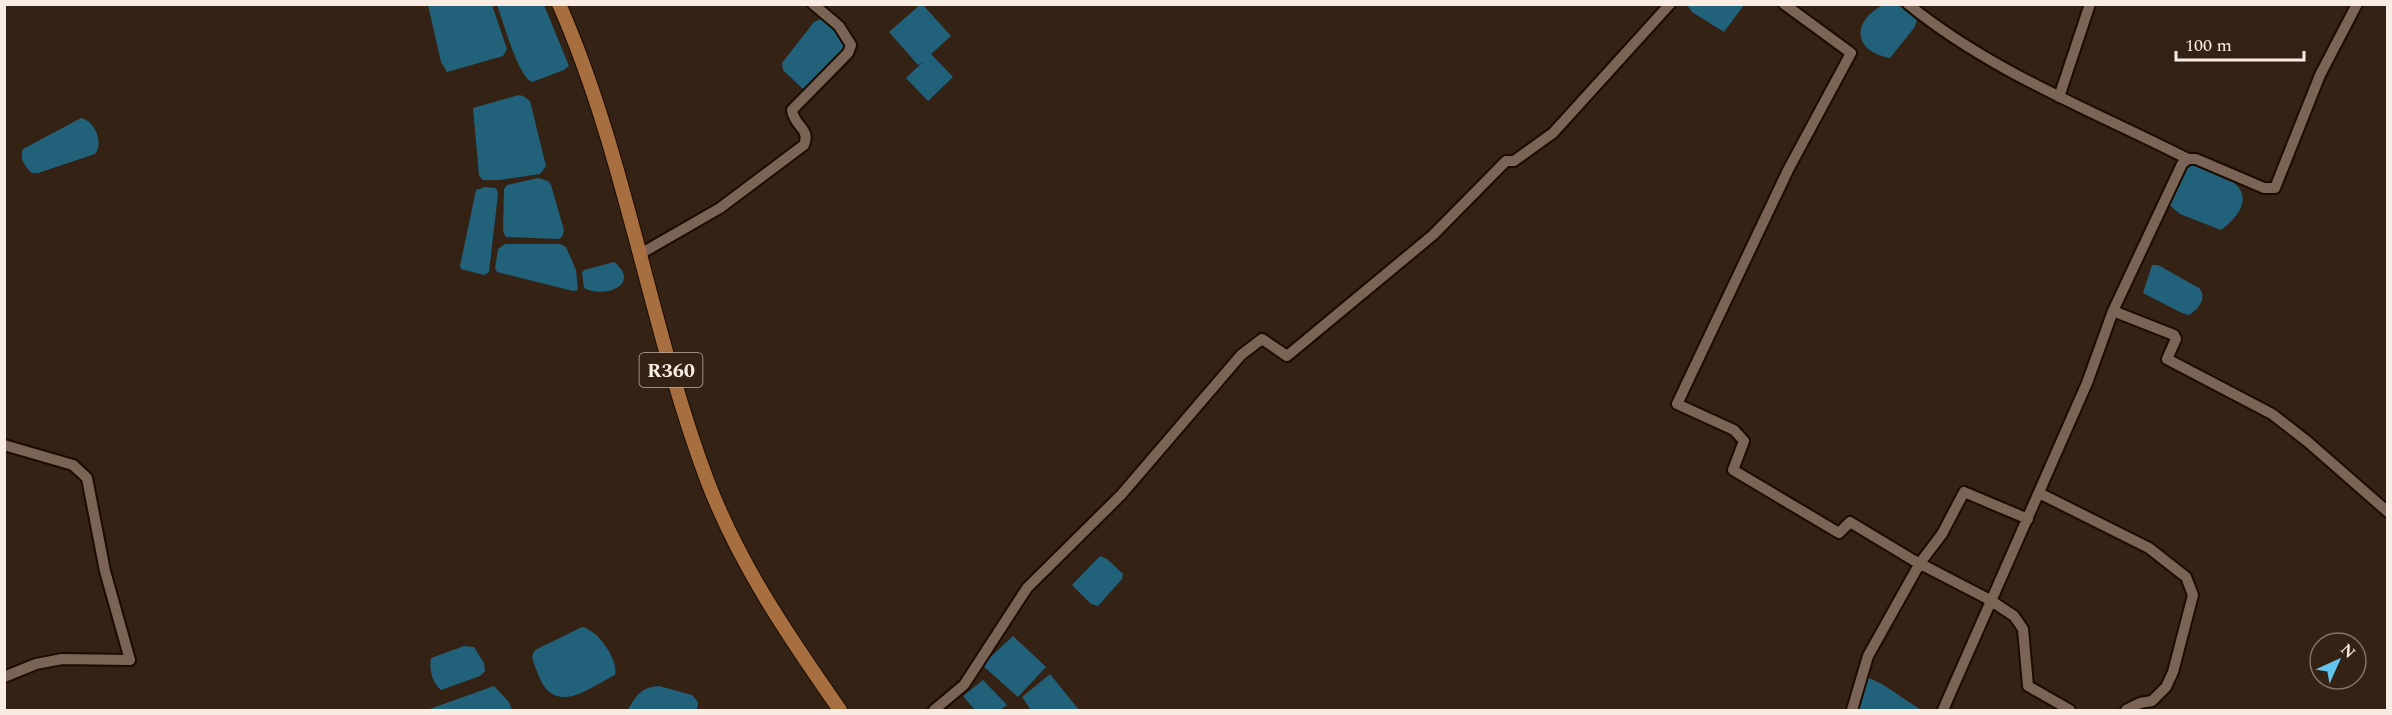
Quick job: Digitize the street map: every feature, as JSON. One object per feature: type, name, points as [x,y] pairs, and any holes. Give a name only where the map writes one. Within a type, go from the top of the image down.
[{"type":"main road","name":"R360","points":[[559,4],[597,108],[674,381],[707,479],[750,573],[778,621],[840,711]]},
{"type":"street","points":[[640,254],[720,208],[804,145],[806,133],[797,123],[792,110],[848,53],[851,45],[839,26],[813,4]]},
{"type":"street","points":[[934,711],[964,685],[1027,588],[1121,495],[1241,355],[1262,339],[1287,357],[1433,235],[1506,161],[1514,161],[1553,133],[1670,4]]},
{"type":"street","points":[[1784,4],[1851,53],[1788,170],[1677,404],[1734,430],[1744,441],[1733,470],[1839,532],[1850,522],[1990,600],[2014,616],[2023,629],[2028,686],[2070,711]]},
{"type":"street","points":[[1908,4],[1966,44],[2039,88],[2188,159],[2206,162],[2264,188],[2275,188],[2320,75],[2357,4]]},
{"type":"street","points":[[2059,97],[2090,4]]},
{"type":"street","points":[[1943,711],[2087,383],[2114,310],[2166,195],[2182,164],[2188,159]]},
{"type":"street","points":[[2114,310],[2174,335],[2176,339],[2167,359],[2272,414],[2308,442],[2388,512]]},
{"type":"street","points":[[4,445],[73,465],[87,478],[105,571],[130,660],[62,659],[36,664],[4,677]]},
{"type":"street","points":[[1852,711],[1868,656],[1920,563],[1942,534],[1964,492],[2028,519]]},
{"type":"street","points":[[2039,493],[2149,548],[2186,577],[2193,595],[2174,672],[2166,687],[2152,701],[2140,703],[2126,711]]},
{"type":"water","points":[[921,4],[951,36],[931,54],[953,77],[928,101],[906,78],[924,61],[918,65],[889,32]]},
{"type":"water","points":[[428,5],[492,5],[507,49],[503,56],[447,72],[441,62]]},
{"type":"water","points":[[497,5],[544,5],[569,66],[532,82],[527,78],[516,59]]},
{"type":"water","points":[[1687,5],[1744,5],[1724,32],[1692,12]]},
{"type":"water","points":[[1883,5],[1907,9],[1917,21],[1890,58],[1869,49],[1863,43],[1861,35],[1861,27],[1865,19]]},
{"type":"water","points":[[825,17],[846,44],[844,50],[807,88],[803,89],[783,70],[782,63],[814,22]]},
{"type":"water","points":[[519,95],[530,101],[546,166],[540,174],[483,180],[479,176],[473,108]]},
{"type":"water","points":[[81,118],[90,123],[97,133],[99,144],[95,154],[38,173],[29,171],[22,159],[23,149]]},
{"type":"water","points":[[2192,165],[2203,167],[2227,178],[2241,190],[2243,198],[2238,213],[2221,230],[2180,214],[2167,203],[2183,168]]},
{"type":"water","points":[[538,178],[548,181],[551,185],[564,230],[562,237],[559,239],[506,237],[503,231],[504,189],[507,185]]},
{"type":"water","points":[[485,187],[496,188],[498,194],[489,272],[484,275],[461,269],[460,266],[476,190]]},
{"type":"water","points":[[505,244],[560,244],[566,247],[576,270],[578,290],[573,291],[497,272],[495,268],[498,249]]},
{"type":"water","points":[[614,262],[622,270],[624,277],[622,283],[601,292],[584,288],[582,273],[584,270]]},
{"type":"water","points":[[2152,265],[2158,265],[2199,288],[2202,292],[2202,300],[2196,310],[2189,315],[2182,313],[2143,293]]},
{"type":"water","points":[[1100,556],[1107,559],[1123,574],[1122,579],[1098,606],[1091,604],[1072,585]]},
{"type":"water","points":[[582,627],[594,633],[606,646],[614,661],[615,675],[574,695],[564,697],[555,695],[547,690],[540,679],[532,656],[535,650]]},
{"type":"water","points":[[1013,636],[1046,667],[1018,697],[982,665]]},
{"type":"water","points":[[464,646],[474,647],[484,663],[485,671],[480,676],[441,690],[432,676],[431,658]]},
{"type":"water","points":[[1050,674],[1079,710],[1031,710],[1022,697]]},
{"type":"water","points":[[1869,678],[1921,710],[1856,710],[1865,682]]},
{"type":"water","points":[[983,680],[1007,705],[1000,710],[975,710],[963,696]]},
{"type":"water","points":[[494,686],[509,702],[512,710],[427,710]]},
{"type":"water","points":[[659,686],[692,695],[698,702],[697,710],[628,710],[640,693],[648,688]]}]
